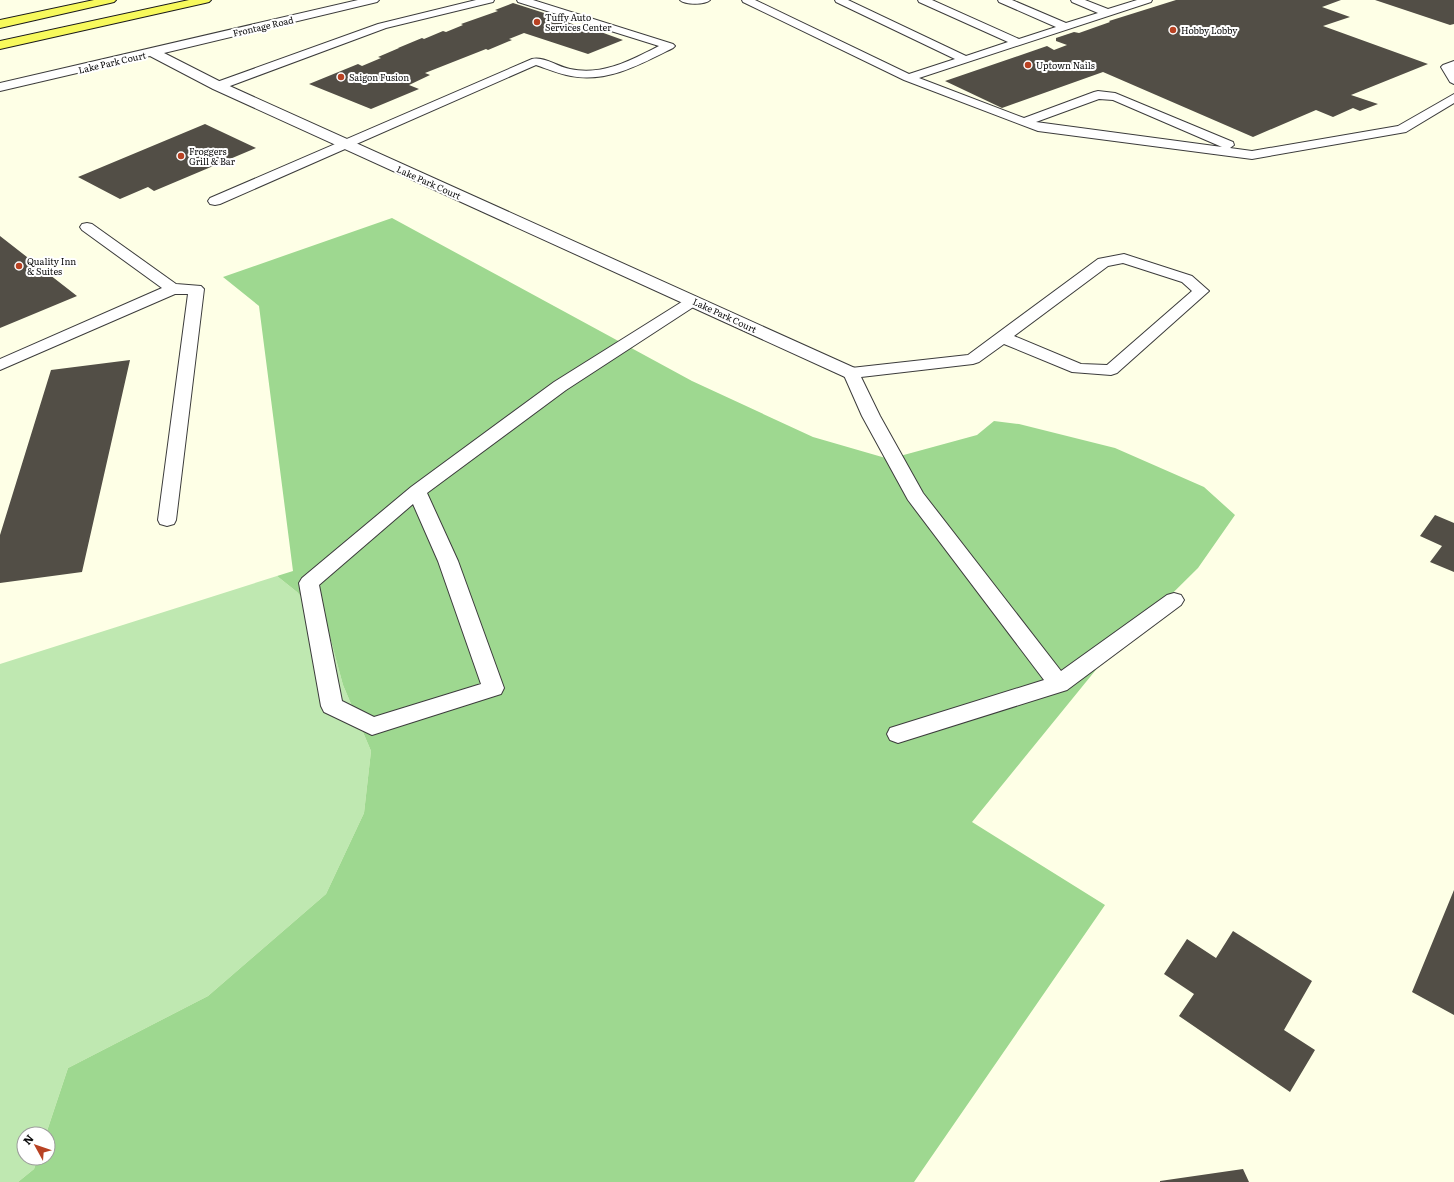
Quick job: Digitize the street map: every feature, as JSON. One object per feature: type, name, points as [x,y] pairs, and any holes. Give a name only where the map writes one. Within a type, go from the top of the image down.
[{"type":"main road","points":[[0,24],[110,0]]},
{"type":"main road","points":[[0,45],[205,0]]},
{"type":"street","name":"Frontage Road","points":[[153,52],[373,0]]},
{"type":"street","name":"Lake Park Court","points":[[0,87],[153,52],[218,86],[344,144],[851,373]]},
{"type":"lane","points":[[218,86],[382,26],[489,0]]},
{"type":"lane","points":[[215,201],[536,61],[572,73],[596,74],[617,70],[669,46],[522,0]]},
{"type":"lane","points":[[685,0],[705,0]]},
{"type":"lane","points":[[747,0],[908,78],[1038,127],[1252,155],[1402,129],[1454,98]]},
{"type":"lane","points":[[840,0],[965,60]]},
{"type":"lane","points":[[923,0],[1019,43]]},
{"type":"lane","points":[[1003,0],[1066,27]]},
{"type":"lane","points":[[1076,0],[1108,13]]},
{"type":"lane","points":[[908,78],[1147,0]]},
{"type":"lane","points":[[1454,64],[1447,67],[1454,80]]},
{"type":"lane","points":[[1024,122],[1098,95],[1115,97],[1252,155]]},
{"type":"lane","points":[[87,227],[172,289]]},
{"type":"lane","points":[[1002,337],[1078,369],[1111,370],[1201,291],[1186,279],[1124,258],[1103,262],[1002,337],[973,359],[851,373],[871,416],[916,496],[1059,684]]},
{"type":"lane","points":[[0,365],[172,289],[196,289],[167,520]]},
{"type":"lane","points":[[417,491],[448,561],[493,688],[372,726],[332,706],[309,583],[417,491],[560,386],[693,301]]},
{"type":"lane","points":[[898,734],[1059,684],[1174,600]]},
{"type":"green space","points":[[392,218],[692,381],[813,437],[889,459],[977,435],[994,421],[1019,424],[1115,448],[1204,487],[1235,515],[1198,568],[1099,666],[972,822],[1105,905],[914,1182],[18,1182],[34,1169],[35,1166],[56,1166],[56,1126],[49,1126],[68,1068],[208,996],[326,894],[364,813],[371,751],[343,685],[327,626],[297,592],[277,576],[293,571],[259,306],[223,277]]},
{"type":"green space","points":[[277,576],[297,592],[327,626],[343,685],[371,751],[364,813],[326,894],[208,996],[68,1068],[49,1126],[16,1126],[16,1166],[35,1166],[34,1169],[18,1182],[0,1182],[0,664]]},
{"type":"building","points":[[1176,0],[1341,0],[1322,7],[1350,17],[1323,26],[1428,64],[1351,95],[1378,104],[1360,111],[1353,108],[1333,117],[1316,110],[1253,137],[1103,72],[1002,108],[945,81],[1047,46],[1054,50],[1067,45],[1056,41],[1056,38],[1074,32],[1079,33],[1110,22],[1109,21]]},
{"type":"building","points":[[1375,0],[1454,0],[1454,24],[1450,25]]},
{"type":"building","points":[[513,3],[623,40],[588,54],[524,33],[509,39],[512,40],[488,50],[486,49],[425,73],[430,75],[409,85],[419,89],[371,109],[309,84],[358,64],[362,66],[381,58],[378,57],[398,48],[443,31],[446,32],[463,25],[461,24],[498,11],[495,10]]},
{"type":"building","name":"Froggers Grill & Bar","points":[[205,124],[256,148],[154,191],[148,187],[120,199],[78,177]]},
{"type":"building","name":"Quality Inn & Suites","points":[[0,236],[77,296],[0,328]]},
{"type":"building","points":[[130,360],[82,572],[0,583],[0,535],[51,370]]},
{"type":"building","points":[[1435,515],[1454,523],[1454,572],[1430,562],[1442,546],[1420,536]]},
{"type":"building","points":[[1454,890],[1454,1015],[1412,992]]},
{"type":"building","points":[[1233,931],[1312,981],[1284,1030],[1315,1050],[1290,1092],[1179,1016],[1194,994],[1164,974],[1187,939],[1216,958]]},
{"type":"building","points":[[1243,1169],[1249,1182],[1160,1182],[1160,1181]]},
{"type":"place","name":"Tuffy Auto Services Center","points":[[537,22]]},
{"type":"place","name":"Hobby Lobby","points":[[1173,30]]},
{"type":"place","name":"Uptown Nails","points":[[1028,65]]},
{"type":"place","name":"Saigon Fusion","points":[[341,77]]},
{"type":"place","name":"Froggers Grill & Bar","points":[[181,156]]},
{"type":"place","name":"Quality Inn & Suites","points":[[19,266]]}]
